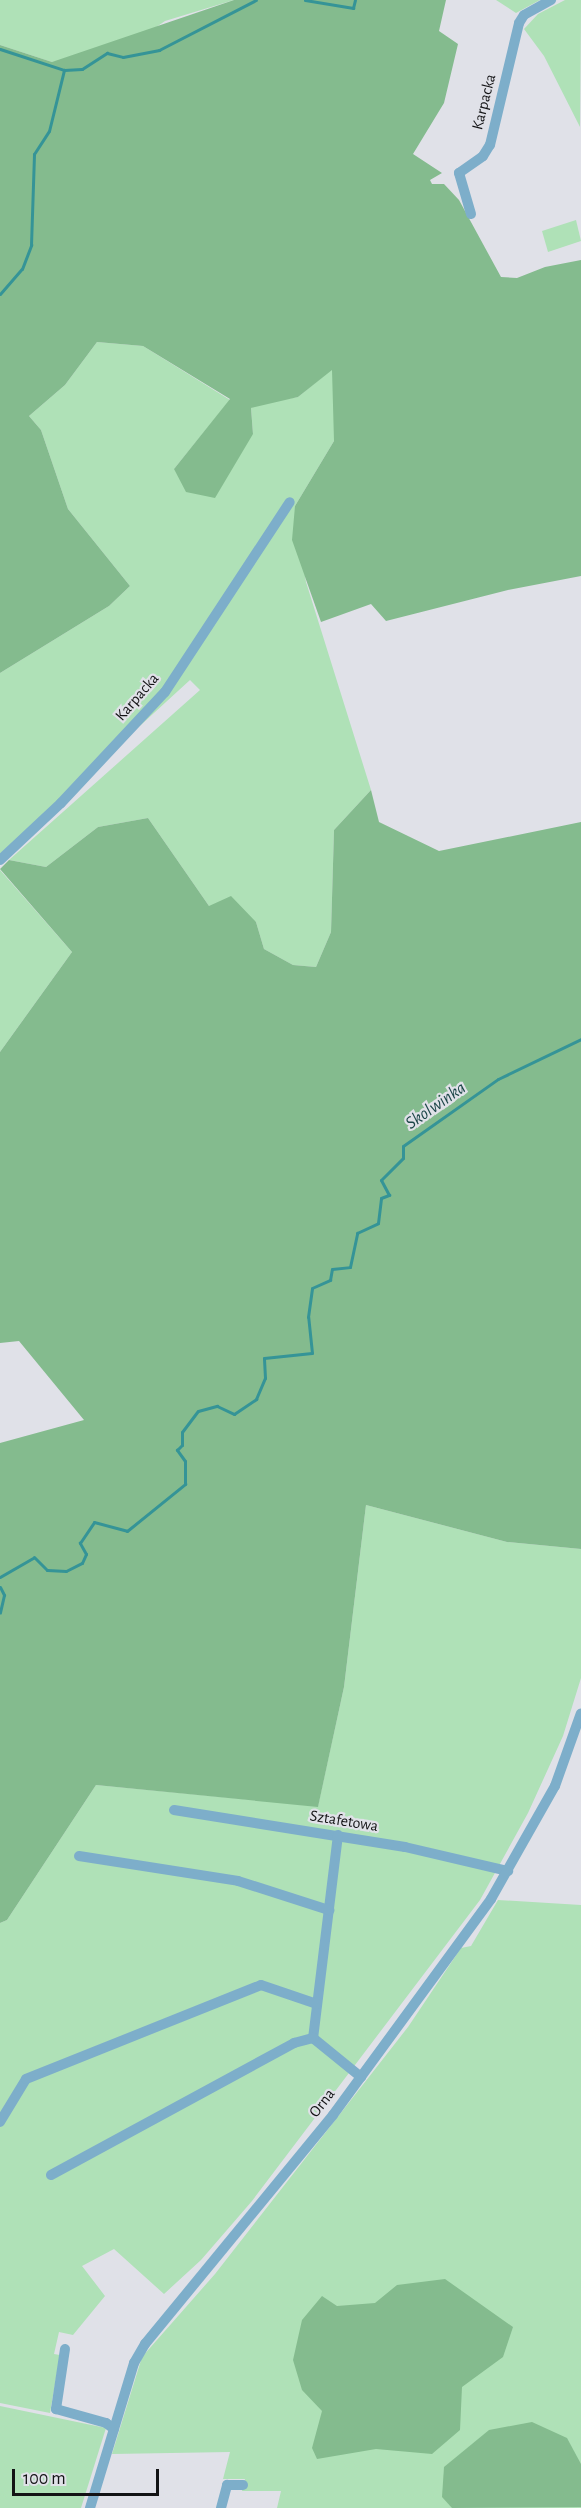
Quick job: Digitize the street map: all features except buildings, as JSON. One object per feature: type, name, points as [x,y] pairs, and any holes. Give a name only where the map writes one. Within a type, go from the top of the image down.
[{"type":"street","name":"Karpacka","points":[[471,214],[459,173],[483,156],[490,144],[519,23],[524,15],[551,0]]},
{"type":"street","name":"Karpacka","points":[[0,860],[165,692],[290,502]]},
{"type":"street","name":"Orna","points":[[90,2508],[134,2363],[145,2344],[361,2077],[508,1871],[555,1786],[581,1713]]},
{"type":"street","name":"Sztafetowa","points":[[174,1810],[338,1835],[508,1871]]},
{"type":"street","points":[[313,2038],[338,1835]]},
{"type":"street","points":[[79,1856],[238,1881],[329,1910]]},
{"type":"street","points":[[0,2122],[26,2079],[261,1985],[317,2004]]},
{"type":"street","points":[[313,2038],[361,2077]]},
{"type":"street","points":[[51,2175],[294,2043],[313,2038]]},
{"type":"street","points":[[65,2349],[56,2409],[114,2429]]},
{"type":"street","points":[[221,2508],[227,2485],[243,2485]]},
{"type":"green space","points":[[0,0],[234,0],[165,21],[116,55],[52,62],[0,45]]},
{"type":"green space","points":[[234,0],[446,0],[439,31],[458,44],[444,103],[413,154],[442,173],[430,180],[432,184],[444,184],[459,200],[501,277],[517,278],[545,267],[581,260],[581,576],[508,590],[386,621],[371,604],[321,622],[292,540],[295,506],[334,441],[332,370],[298,397],[251,408],[253,434],[215,498],[186,492],[174,469],[230,399],[143,346],[97,342],[65,385],[29,416],[41,430],[68,509],[130,586],[109,606],[0,673],[0,45],[52,62]]},
{"type":"green space","points":[[496,0],[540,0],[516,13]]},
{"type":"green space","points":[[565,0],[581,0],[580,127],[544,56],[524,29],[538,14]]},
{"type":"green space","points":[[576,220],[581,241],[548,252],[542,231]]},
{"type":"green space","points":[[97,342],[143,346],[230,400],[174,469],[253,434],[251,408],[257,404],[298,397],[332,369],[335,374],[334,441],[295,506],[306,582],[371,790],[334,830],[331,932],[316,967],[293,965],[264,949],[256,922],[209,906],[148,818],[98,827],[46,867],[9,860],[200,690],[190,680],[0,854],[0,673],[109,606],[130,586],[68,509],[41,430],[29,416],[65,385]]},
{"type":"green space","points":[[371,790],[379,822],[439,851],[581,822],[581,1549],[507,1542],[366,1505],[344,1687],[318,1807],[96,1785],[7,1920],[0,1923],[0,1443],[84,1420],[19,1341],[0,1343],[0,1052],[72,952],[0,869],[9,860],[46,867],[98,827],[148,818],[209,906],[231,896],[256,922],[264,949],[293,965],[316,967],[331,932],[334,830]]},
{"type":"green space","points":[[0,870],[72,952],[0,1052]]},
{"type":"green space","points":[[366,1505],[507,1542],[581,1549],[581,1678],[563,1736],[528,1813],[480,1900],[252,2201],[201,2260],[164,2294],[114,2249],[82,2266],[105,2296],[73,2335],[59,2332],[54,2354],[60,2355],[50,2413],[0,2403],[0,1923],[7,1920],[96,1785],[318,1806],[344,1687]]},
{"type":"green space","points":[[498,1900],[581,1905],[581,2508],[277,2508],[281,2491],[242,2491],[245,2479],[223,2479],[230,2452],[112,2454],[142,2357],[215,2274],[408,2027],[461,1948],[471,1946]]},
{"type":"green space","points":[[445,2279],[513,2327],[503,2357],[462,2387],[460,2430],[432,2454],[376,2449],[317,2459],[312,2448],[322,2411],[302,2390],[293,2360],[302,2320],[322,2296],[337,2306],[375,2303],[397,2285]]},
{"type":"green space","points":[[0,2406],[106,2428],[81,2508],[0,2508]]},
{"type":"green space","points":[[532,2422],[567,2438],[581,2464],[581,2507],[452,2508],[442,2497],[444,2467],[489,2430]]},
{"type":"waterway","points":[[0,49],[64,70],[82,69],[107,53],[123,57],[159,50],[256,0]]},
{"type":"waterway","points":[[305,0],[353,8],[355,0]]},
{"type":"waterway","points":[[0,294],[22,269],[31,245],[34,154],[49,131],[64,70]]},
{"type":"waterway","name":"Skolwinka","points":[[0,1577],[34,1557],[47,1570],[66,1571],[82,1563],[86,1554],[80,1543],[94,1522],[127,1531],[185,1484],[185,1461],[177,1450],[182,1445],[182,1432],[198,1411],[217,1406],[234,1414],[256,1399],[265,1378],[264,1358],[312,1353],[308,1317],[312,1288],[330,1280],[332,1269],[350,1267],[357,1233],[378,1223],[381,1198],[389,1195],[381,1180],[403,1158],[403,1146],[498,1079],[581,1039]]},
{"type":"waterway","name":"Skolwinka","points":[[0,1587],[4,1595],[0,1613]]}]
